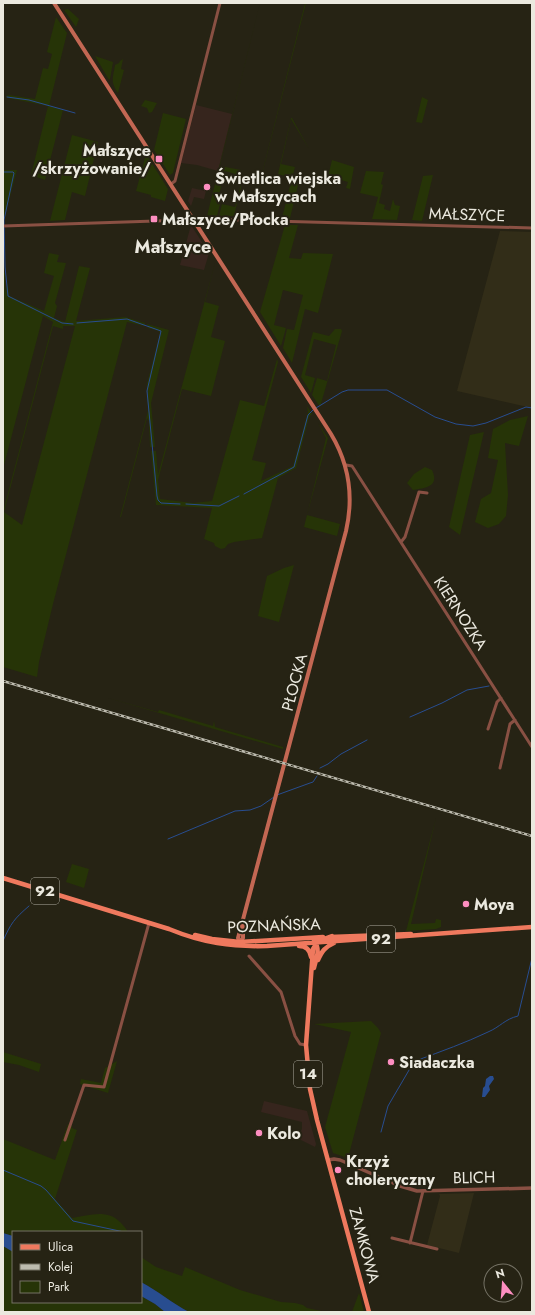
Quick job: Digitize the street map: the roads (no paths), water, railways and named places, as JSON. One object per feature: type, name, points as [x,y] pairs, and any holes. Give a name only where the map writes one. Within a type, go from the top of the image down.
[{"type":"main road","name":"PŁOCKA","points":[[54,3],[317,411],[339,448],[346,466],[350,495],[347,525],[243,921],[240,942]]},
{"type":"main road","name":"POZNAŃSKA","points":[[3,878],[183,934],[227,945],[250,941],[332,936],[424,934]]},
{"type":"main road","name":"PŁOCKA","points":[[240,942],[242,938],[243,921]]},
{"type":"main road","name":"POZNAŃSKA","points":[[169,929],[212,939],[233,942],[291,945],[532,927]]},
{"type":"main road","points":[[243,930],[246,937],[250,941]]},
{"type":"main road","name":"POZNAŃSKA","points":[[316,943],[332,936]]},
{"type":"main road","points":[[309,938],[316,943]]},
{"type":"main road","name":"ZAMKOWA","points":[[313,966],[322,951],[328,946],[338,942]]},
{"type":"main road","name":"ZAMKOWA","points":[[316,943],[313,949],[313,966],[306,1045],[310,1089],[369,1312]]},
{"type":"main road","points":[[291,945],[302,946],[308,949],[313,966]]},
{"type":"street","points":[[170,184],[175,181],[220,3]]},
{"type":"street","points":[[4,226],[186,220],[192,217]]},
{"type":"street","name":"MAŁSZYCE","points":[[195,222],[204,219],[532,228]]},
{"type":"street","name":"KIERNOZKA","points":[[346,466],[352,466],[532,747]]},
{"type":"street","points":[[401,542],[405,537],[419,492],[427,493]]},
{"type":"street","points":[[488,730],[497,702],[501,698]]},
{"type":"street","points":[[500,768],[510,724],[515,720]]},
{"type":"street","points":[[65,1140],[84,1085],[104,1087],[150,923]]},
{"type":"street","points":[[249,956],[281,992],[295,1036],[300,1044],[306,1045]]},
{"type":"street","name":"BLICH","points":[[328,1160],[334,1158],[340,1160],[400,1186],[413,1190],[532,1188]]},
{"type":"street","points":[[410,1243],[423,1191]]},
{"type":"street","points":[[392,1238],[437,1250]]},
{"type":"water","points":[[493,1076],[494,1079],[489,1086],[490,1090],[485,1097],[482,1097],[486,1079]]},
{"type":"water","points":[[3,1233],[12,1236],[12,1251],[3,1246]]},
{"type":"water","points":[[142,1283],[189,1312],[165,1312],[142,1297]]},
{"type":"waterway","points":[[7,97],[29,100],[75,113]]},
{"type":"waterway","points":[[3,172],[14,173],[4,220],[5,267],[8,296],[62,323],[73,324]]},
{"type":"waterway","points":[[77,323],[127,319],[161,331],[147,391],[157,496],[161,503],[180,504]]},
{"type":"waterway","points":[[316,408],[348,390],[387,390],[435,417],[456,424],[473,426],[486,423],[526,407],[532,408]]},
{"type":"waterway","points":[[244,494],[294,467],[308,415],[313,410]]},
{"type":"waterway","points":[[186,504],[219,506],[239,496]]},
{"type":"waterway","points":[[410,717],[467,690],[489,686]]},
{"type":"waterway","points":[[320,768],[341,754],[367,740]]},
{"type":"waterway","points":[[277,795],[313,782],[317,776]]},
{"type":"waterway","points":[[168,839],[235,811],[250,810],[261,806],[274,797]]},
{"type":"waterway","points":[[41,889],[43,882],[46,881],[57,884]]},
{"type":"waterway","points":[[3,941],[13,922],[29,906]]},
{"type":"waterway","points":[[381,1132],[388,1106],[412,1065],[418,1060],[479,1036],[518,1016],[532,958]]},
{"type":"waterway","points":[[3,1170],[41,1186],[73,1221],[119,1231]]},
{"type":"railway","points":[[3,681],[532,836]]},
{"type":"place","name":"Małszyce /skrzyżowanie/","points":[[159,159]]},
{"type":"place","name":"Świetlica wiejska w Małszycach","points":[[207,187]]},
{"type":"place","name":"Małszyce/Płocka","points":[[154,219]]},
{"type":"place","name":"Moya","points":[[466,904]]},
{"type":"place","name":"Siadaczka","points":[[391,1062]]},
{"type":"place","name":"Kolo","points":[[259,1133]]},
{"type":"place","name":"Krzyż choleryczny","points":[[338,1170]]},
{"type":"district","name":"Małszyce","points":[[173,247]]}]
